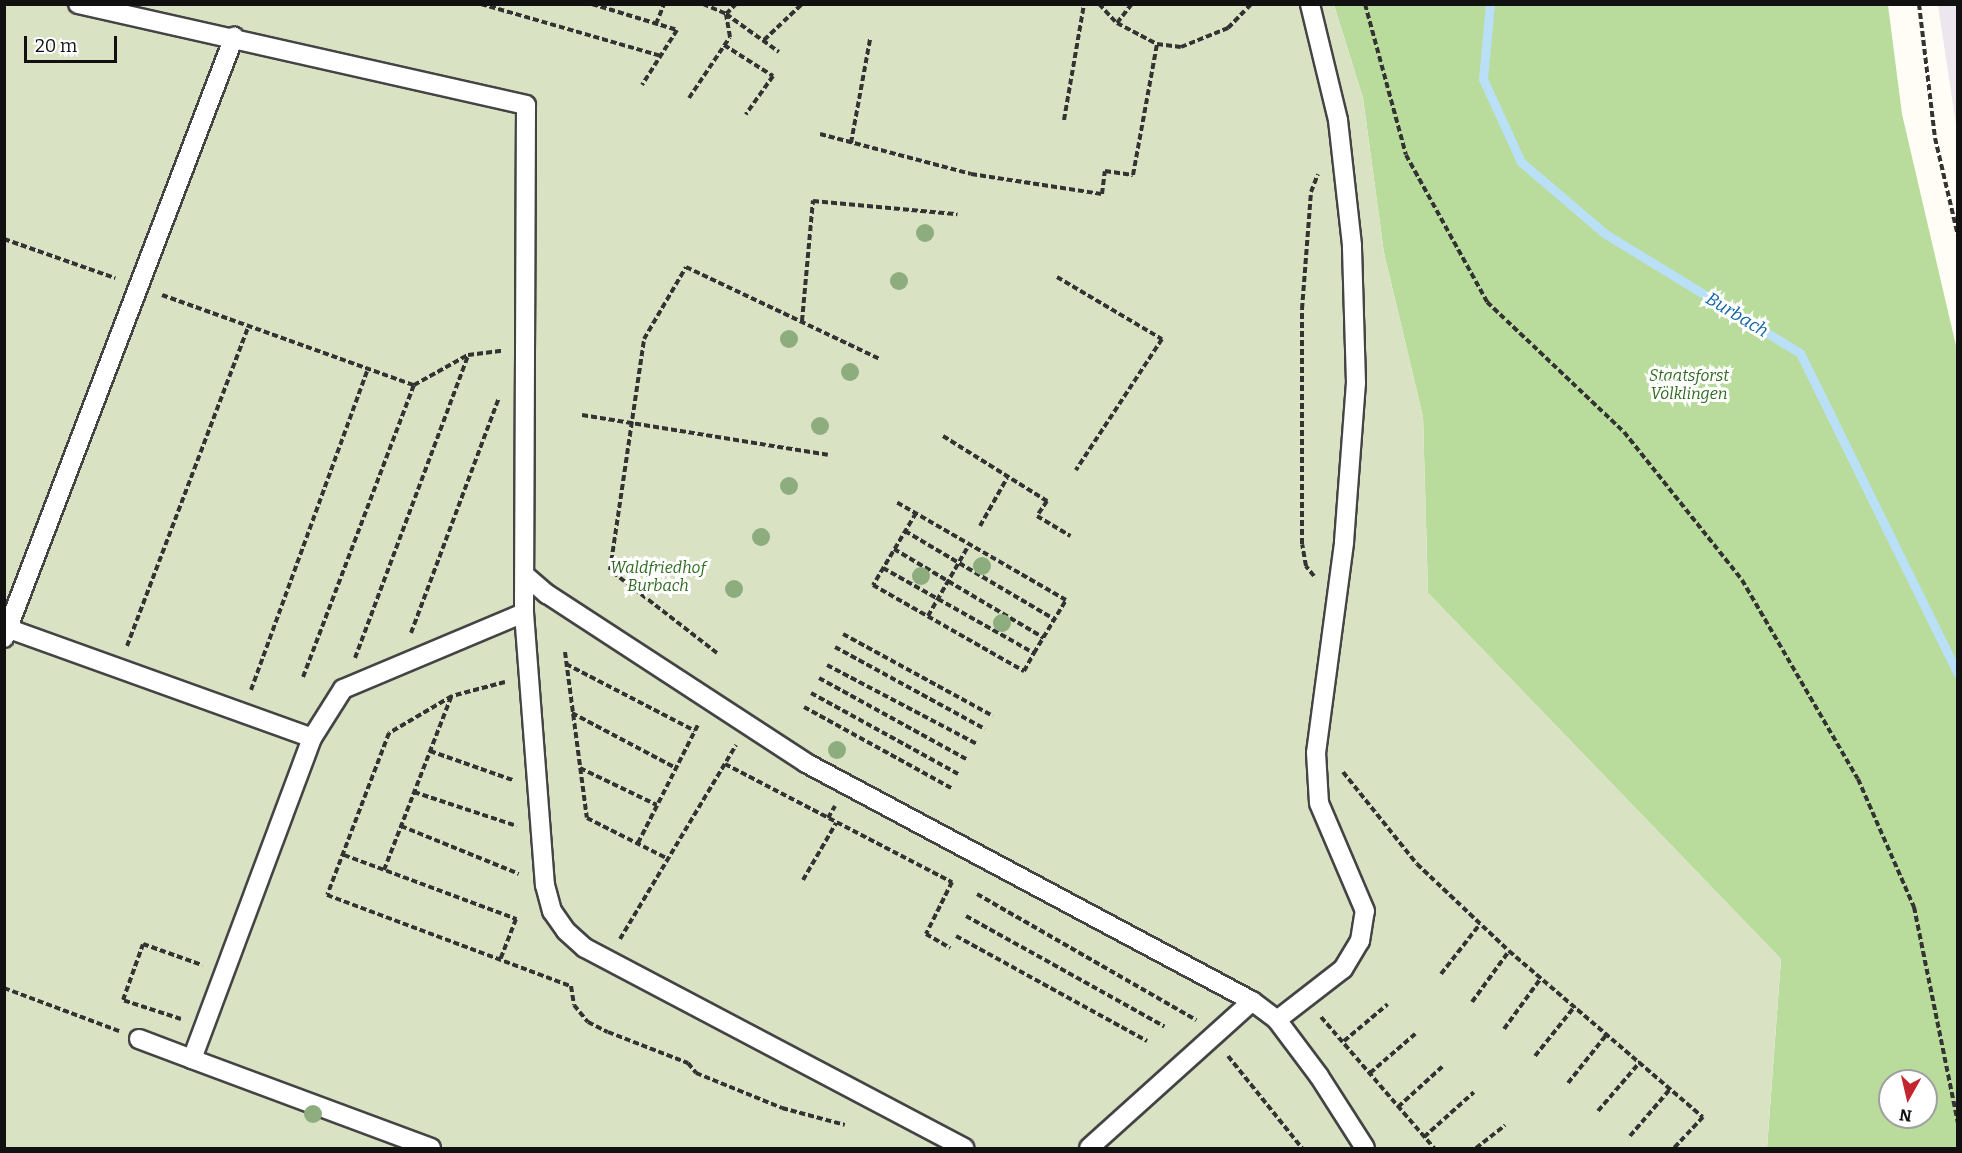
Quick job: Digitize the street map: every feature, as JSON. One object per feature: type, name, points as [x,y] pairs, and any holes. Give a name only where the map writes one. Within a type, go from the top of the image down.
[{"type":"lane","points":[[78,4],[234,37],[526,105],[527,348],[524,612],[544,885],[552,911],[566,931],[608,960],[965,1149]]},
{"type":"lane","points":[[1277,1020],[1343,969],[1360,941],[1365,911],[1320,803],[1316,753],[1351,465],[1356,383],[1352,245],[1338,120],[1310,4]]},
{"type":"lane","points":[[234,37],[140,287],[6,631],[119,668],[312,738]]},
{"type":"lane","points":[[526,576],[548,594],[747,726],[807,763],[1252,1001],[1277,1020],[1319,1076],[1365,1149]]},
{"type":"lane","points":[[192,1059],[312,738],[343,689],[524,612]]},
{"type":"lane","points":[[1089,1149],[1219,1040],[1252,1001]]},
{"type":"lane","points":[[139,1039],[431,1149]]},
{"type":"path","points":[[481,4],[661,56]]},
{"type":"path","points":[[592,4],[676,30],[642,85]]},
{"type":"path","points":[[656,24],[664,4]]},
{"type":"path","points":[[703,4],[726,14],[779,52]]},
{"type":"path","points":[[726,14],[736,4]]},
{"type":"path","points":[[764,40],[802,4]]},
{"type":"path","points":[[1064,120],[1084,4]]},
{"type":"path","points":[[1099,4],[1117,23],[1157,44],[1181,47],[1228,28],[1251,4]]},
{"type":"path","points":[[1117,23],[1132,4]]},
{"type":"path","points":[[1365,4],[1406,155],[1487,302],[1624,432],[1742,580],[1858,778],[1914,907],[1958,1122]]},
{"type":"path","points":[[1919,4],[1935,138],[1958,236]]},
{"type":"path","points":[[689,98],[730,37],[726,14]]},
{"type":"path","points":[[851,142],[870,39]]},
{"type":"path","points":[[820,134],[971,174],[1102,194],[1105,171],[1133,175],[1157,44]]},
{"type":"path","points":[[724,45],[773,76],[746,114]]},
{"type":"path","points":[[1319,171],[1311,192],[1302,309],[1302,544],[1306,566],[1335,602]]},
{"type":"path","points":[[802,321],[813,201],[957,214]]},
{"type":"path","points":[[4,239],[414,385]]},
{"type":"path","points":[[717,653],[610,570],[634,423],[644,339],[686,267],[880,359]]},
{"type":"path","points":[[1058,277],[1162,339],[1076,471]]},
{"type":"path","points":[[119,668],[248,327]]},
{"type":"path","points":[[303,677],[414,385],[468,355],[527,348]]},
{"type":"path","points":[[352,665],[468,355]]},
{"type":"path","points":[[242,713],[368,369]]},
{"type":"path","points":[[399,665],[501,393]]},
{"type":"path","points":[[582,414],[828,455]]},
{"type":"path","points":[[943,436],[1047,501],[1037,516],[1071,536]]},
{"type":"path","points":[[980,526],[1007,478]]},
{"type":"path","points":[[896,502],[916,513],[970,543],[1066,600],[1024,671],[873,585],[916,513]]},
{"type":"path","points":[[904,531],[1054,619]]},
{"type":"path","points":[[928,616],[970,543]]},
{"type":"path","points":[[894,549],[1044,638]]},
{"type":"path","points":[[883,568],[1034,653]]},
{"type":"path","points":[[843,634],[993,716]]},
{"type":"path","points":[[835,647],[985,729]]},
{"type":"path","points":[[565,652],[587,818],[668,859]]},
{"type":"path","points":[[566,664],[695,731]]},
{"type":"path","points":[[827,665],[977,744]]},
{"type":"path","points":[[530,676],[452,696],[389,733],[327,895],[571,986],[574,1005],[588,1022],[688,1063],[696,1073],[782,1108],[845,1125]]},
{"type":"path","points":[[819,678],[968,760]]},
{"type":"path","points":[[811,693],[960,775]]},
{"type":"path","points":[[384,870],[452,696]]},
{"type":"path","points":[[638,843],[710,701]]},
{"type":"path","points":[[804,707],[953,789]]},
{"type":"path","points":[[573,713],[676,768]]},
{"type":"path","points":[[608,960],[747,726]]},
{"type":"path","points":[[430,751],[515,781],[537,784]]},
{"type":"path","points":[[1316,753],[1340,768],[1417,864],[1480,924],[1703,1117],[1674,1149]]},
{"type":"path","points":[[725,764],[952,882],[926,934],[950,948]]},
{"type":"path","points":[[580,768],[657,805]]},
{"type":"path","points":[[414,792],[522,828],[541,830]]},
{"type":"path","points":[[828,819],[837,800]]},
{"type":"path","points":[[803,880],[836,823]]},
{"type":"path","points":[[401,826],[544,885]]},
{"type":"path","points":[[344,855],[516,919],[500,960]]},
{"type":"path","points":[[976,894],[1219,1040],[1302,1149]]},
{"type":"path","points":[[966,916],[1164,1026]]},
{"type":"path","points":[[1441,974],[1480,924]]},
{"type":"path","points":[[956,936],[1147,1041]]},
{"type":"path","points":[[204,1027],[123,999],[143,944],[224,973]]},
{"type":"path","points":[[1472,1002],[1509,951]]},
{"type":"path","points":[[1504,1029],[1541,978]]},
{"type":"path","points":[[4,988],[110,1028]]},
{"type":"path","points":[[1304,1001],[1344,1041],[1434,1149]]},
{"type":"path","points":[[1344,1041],[1388,1004]]},
{"type":"path","points":[[1535,1056],[1575,1006]]},
{"type":"path","points":[[1370,1073],[1415,1034]]},
{"type":"path","points":[[1568,1083],[1607,1034]]},
{"type":"path","points":[[1598,1111],[1640,1062]]},
{"type":"path","points":[[1398,1107],[1444,1065]]},
{"type":"path","points":[[1630,1136],[1671,1088]]},
{"type":"path","points":[[1424,1137],[1474,1092]]},
{"type":"path","points":[[1476,1149],[1505,1125]]},
{"type":"shaded area","points":[[1938,5],[1957,5],[1957,132]]},
{"type":"green space","name":"Waldfriedhof Burbach","points":[[5,5],[1334,5],[1363,98],[1384,253],[1423,417],[1428,593],[1781,959],[1767,1148],[5,1148]]},
{"type":"green space","name":"Staatsforst Völklingen","points":[[1334,5],[1888,5],[1902,114],[1957,350],[1957,1148],[1767,1148],[1781,959],[1428,593],[1423,417],[1384,253],[1363,98]]},
{"type":"waterway","name":"Burbach","points":[[1490,4],[1483,79],[1521,162],[1604,233],[1800,353],[1958,674]]}]
